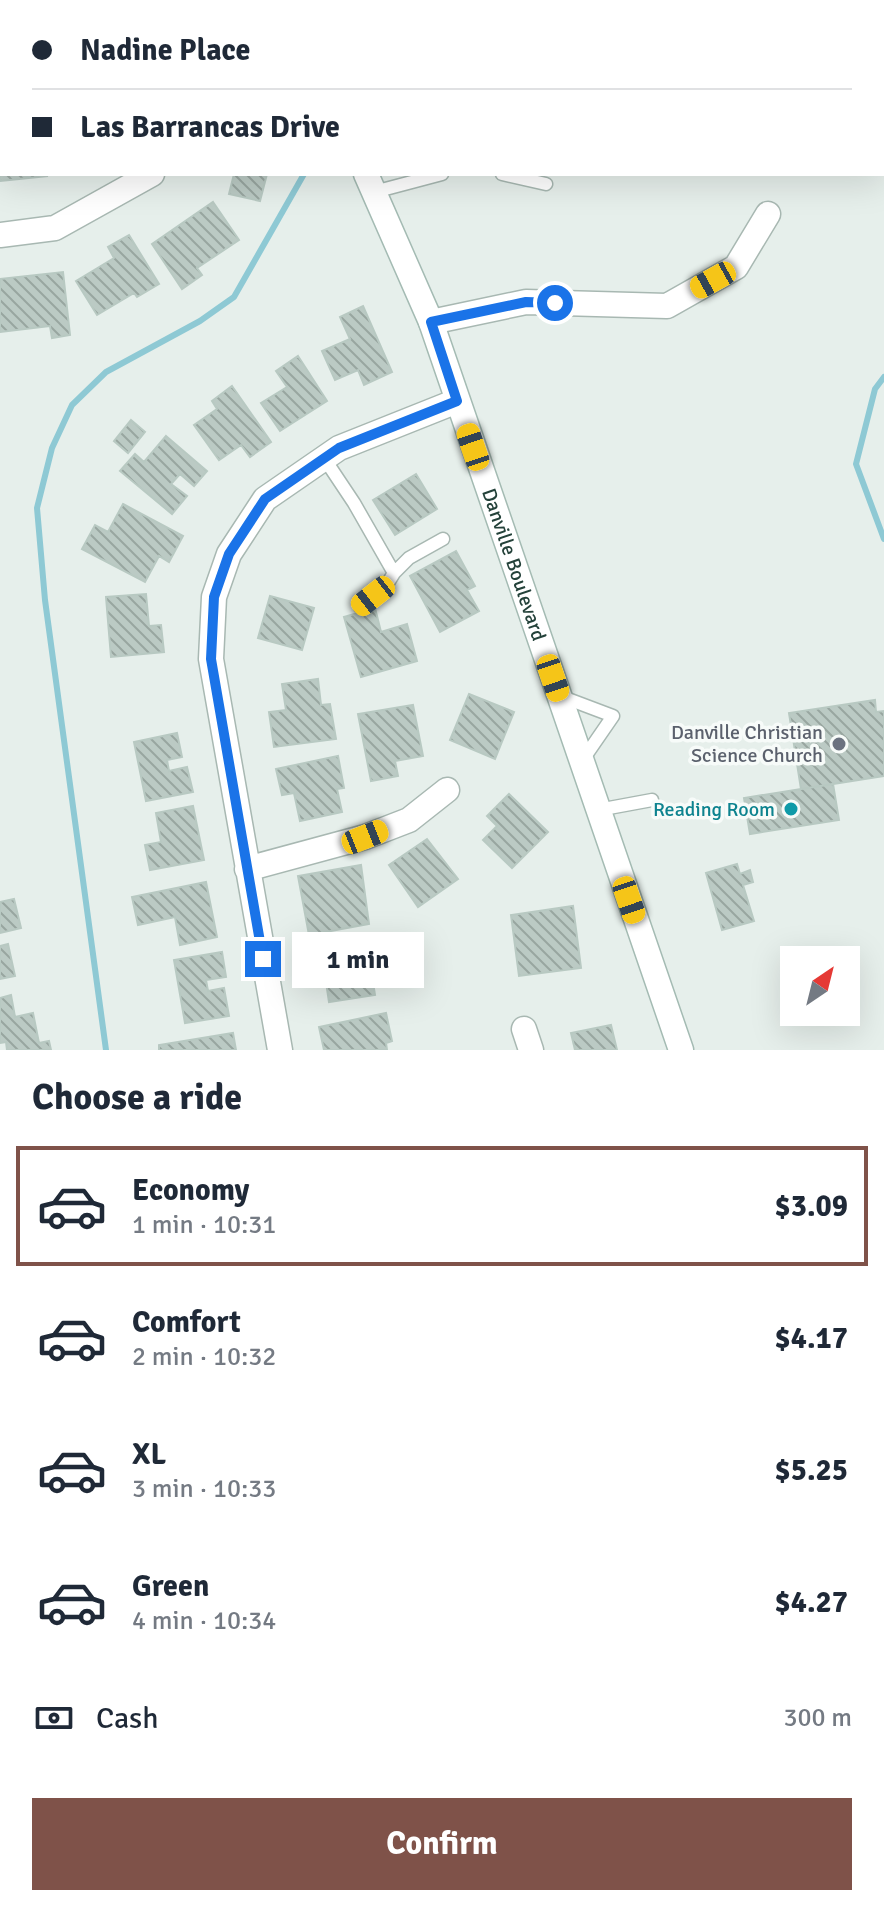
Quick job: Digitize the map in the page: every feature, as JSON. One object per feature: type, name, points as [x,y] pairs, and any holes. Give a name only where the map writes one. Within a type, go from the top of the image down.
[{"type":"street","points":[[0,235],[55,228],[148,176]]},
{"type":"street","name":"Danville Boulevard","points":[[370,183],[431,322],[681,1050]]},
{"type":"street","points":[[431,322],[526,302],[667,306],[736,267],[768,214]]},
{"type":"street","points":[[280,1050],[211,659],[214,597],[229,554],[265,499],[339,448],[457,401]]},
{"type":"street","points":[[247,869],[365,837],[409,820],[447,790]]},
{"type":"lane","points":[[370,183],[426,176]]},
{"type":"lane","points":[[511,176],[546,184]]},
{"type":"lane","points":[[324,458],[394,573]]},
{"type":"lane","points":[[360,607],[386,586],[409,558],[443,539]]},
{"type":"lane","points":[[560,696],[613,716],[582,761]]},
{"type":"lane","points":[[598,810],[652,800]]},
{"type":"building","points":[[0,176],[48,176],[0,181]]},
{"type":"building","points":[[234,176],[266,176],[260,201],[229,194]]},
{"type":"building","points":[[213,202],[239,240],[197,268],[202,275],[182,289],[152,244]]},
{"type":"building","points":[[129,235],[159,284],[137,297],[134,293],[97,315],[76,281],[114,258],[108,247]]},
{"type":"building","points":[[63,272],[70,335],[52,338],[50,326],[0,332],[0,279]]},
{"type":"building","points":[[363,306],[392,372],[364,385],[358,370],[335,380],[322,351],[350,339],[340,317]]},
{"type":"building","points":[[298,356],[327,401],[280,431],[261,403],[287,387],[276,371]]},
{"type":"building","points":[[232,386],[271,442],[250,457],[241,445],[219,460],[194,425],[217,409],[212,401]]},
{"type":"building","points":[[131,420],[145,432],[128,453],[114,441]]},
{"type":"building","points":[[166,436],[207,471],[194,486],[180,474],[171,484],[187,496],[172,514],[120,471],[135,454],[144,462]]},
{"type":"building","points":[[416,474],[437,509],[395,535],[373,500]]},
{"type":"building","points":[[123,504],[183,536],[169,562],[159,556],[145,582],[82,549],[95,525],[108,532]]},
{"type":"building","points":[[456,551],[475,586],[467,590],[479,611],[440,632],[410,576]]},
{"type":"building","points":[[146,594],[149,626],[161,625],[164,652],[111,657],[106,597]]},
{"type":"building","points":[[270,596],[314,608],[302,650],[258,638]]},
{"type":"building","points":[[375,608],[381,632],[407,624],[417,661],[361,677],[344,617]]},
{"type":"building","points":[[318,679],[321,705],[330,704],[336,739],[274,747],[269,712],[286,710],[282,684]]},
{"type":"building","points":[[469,694],[514,712],[495,759],[450,740]]},
{"type":"building","name":"Danville Christian Science Church","points":[[875,700],[876,712],[884,711],[884,776],[801,789],[789,713]]},
{"type":"building","points":[[413,705],[423,756],[395,761],[398,776],[371,781],[358,714]]},
{"type":"building","points":[[177,733],[182,757],[167,760],[169,771],[187,767],[193,792],[146,801],[134,742]]},
{"type":"building","points":[[338,756],[344,788],[337,789],[342,812],[300,821],[294,793],[282,795],[276,769]]},
{"type":"building","name":"Reading Room","points":[[833,784],[839,820],[750,834],[744,798]]},
{"type":"building","points":[[509,794],[548,832],[512,868],[483,840],[497,826],[487,816]]},
{"type":"building","points":[[193,806],[204,860],[150,870],[145,845],[161,842],[156,813]]},
{"type":"building","points":[[427,839],[458,879],[418,907],[389,865]]},
{"type":"building","points":[[737,864],[740,874],[750,870],[753,882],[743,885],[754,921],[722,930],[706,873]]},
{"type":"building","points":[[361,865],[369,924],[309,935],[298,876]]},
{"type":"building","points":[[206,882],[217,937],[180,945],[175,917],[138,925],[132,897]]},
{"type":"building","points":[[14,899],[21,928],[0,933],[0,902]]},
{"type":"building","points":[[573,906],[581,968],[519,976],[511,915]]},
{"type":"building","points":[[8,944],[15,976],[0,979],[0,946]]},
{"type":"building","points":[[367,945],[375,995],[329,1002],[326,982],[313,984],[308,955]]},
{"type":"building","points":[[222,952],[226,977],[206,980],[208,991],[224,988],[229,1016],[185,1023],[174,960]]},
{"type":"building","points":[[11,995],[15,1017],[33,1013],[39,1043],[49,1041],[51,1050],[7,1050],[6,1042],[0,1043],[0,998]]},
{"type":"building","points":[[386,1013],[392,1041],[386,1043],[387,1050],[324,1050],[319,1027]]},
{"type":"building","points":[[611,1025],[617,1050],[575,1050],[571,1033]]},
{"type":"building","points":[[233,1033],[236,1050],[159,1050],[159,1045]]},
{"type":"waterway","points":[[106,1050],[45,600],[37,508],[52,448],[72,405],[106,372],[200,321],[234,297],[303,176]]},
{"type":"waterway","points":[[884,377],[875,389],[856,464],[884,539]]},
{"type":"place","name":"Danville Christian Science Church","points":[[839,744]]},
{"type":"place","name":"Reading Room","points":[[791,809]]},
{"type":"route","points":[[263,959],[211,659],[214,597],[229,554],[265,499],[293,478],[339,448],[457,401],[431,322],[526,302],[555,303]]}]
